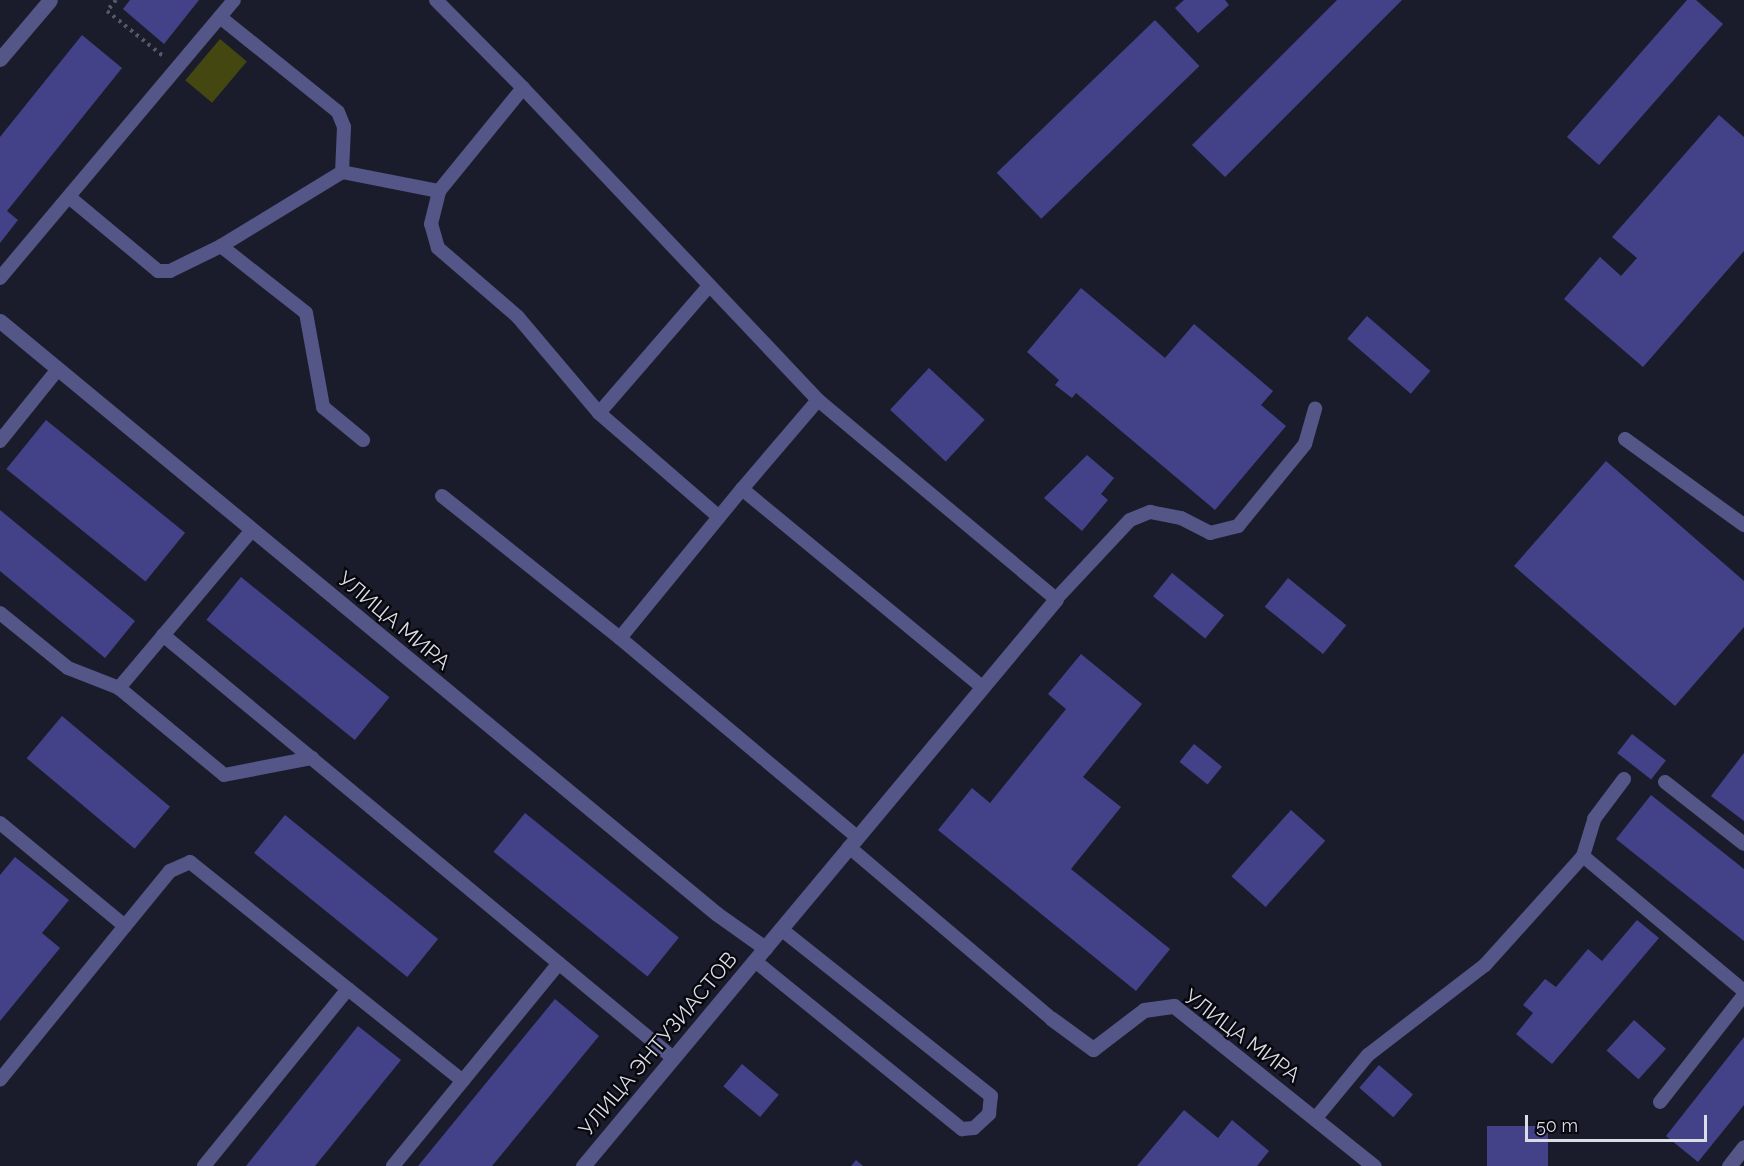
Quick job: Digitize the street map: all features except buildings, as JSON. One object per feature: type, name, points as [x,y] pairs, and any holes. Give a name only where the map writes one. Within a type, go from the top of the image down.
[{"type":"street","points":[[0,59],[50,0]]},
{"type":"street","name":"УЛИЦА МИРА","points":[[0,321],[252,530],[765,948]]},
{"type":"street","name":"УЛИЦА ЭНТУЗИАСТОВ","points":[[583,1166],[1056,598]]},
{"type":"street","name":"УЛИЦА МИРА","points":[[1052,1018],[1093,1049],[1144,1010],[1174,1006],[1374,1166]]},
{"type":"street","points":[[1729,1166],[1744,1148]]},
{"type":"lane","points":[[0,278],[234,0]]},
{"type":"lane","points":[[436,0],[523,88],[708,287],[818,399],[1056,598],[1130,520],[1150,512],[1181,518],[1210,533],[1238,526],[1305,444],[1315,408]]},
{"type":"lane","points":[[220,17],[338,111],[344,127],[342,172]]},
{"type":"lane","points":[[523,88],[439,191],[431,224],[438,248],[518,317],[599,413],[719,517]]},
{"type":"lane","points":[[69,197],[158,271],[170,271],[221,246],[342,172],[439,191]]},
{"type":"lane","points":[[221,246],[306,313],[323,407],[363,440]]},
{"type":"lane","points":[[599,413],[708,287]]},
{"type":"lane","points":[[0,441],[58,369]]},
{"type":"lane","points":[[620,638],[818,399]]},
{"type":"lane","points":[[1625,439],[1744,525]]},
{"type":"lane","points":[[742,489],[982,687]]},
{"type":"lane","points":[[442,496],[620,638],[1052,1018]]},
{"type":"lane","points":[[119,688],[252,530]]},
{"type":"lane","points":[[0,613],[68,668],[119,688],[224,775],[235,777],[312,758]]},
{"type":"lane","points":[[163,635],[673,1058]]},
{"type":"lane","points":[[1315,1119],[1368,1055],[1485,965],[1583,856],[1594,819],[1624,779]]},
{"type":"lane","points":[[1665,782],[1744,844]]},
{"type":"lane","points":[[0,823],[125,926]]},
{"type":"lane","points":[[1583,856],[1744,993],[1660,1102]]},
{"type":"lane","points":[[0,1080],[170,871],[190,862],[463,1081]]},
{"type":"lane","points":[[755,961],[962,1129],[974,1128],[989,1114],[991,1096],[781,929]]},
{"type":"lane","points":[[393,1166],[559,963]]},
{"type":"lane","points":[[204,1166],[348,989]]},
{"type":"path","points":[[116,0],[107,11],[177,68]]},
{"type":"shaded area","points":[[220,39],[247,61],[212,103],[185,80]]}]
